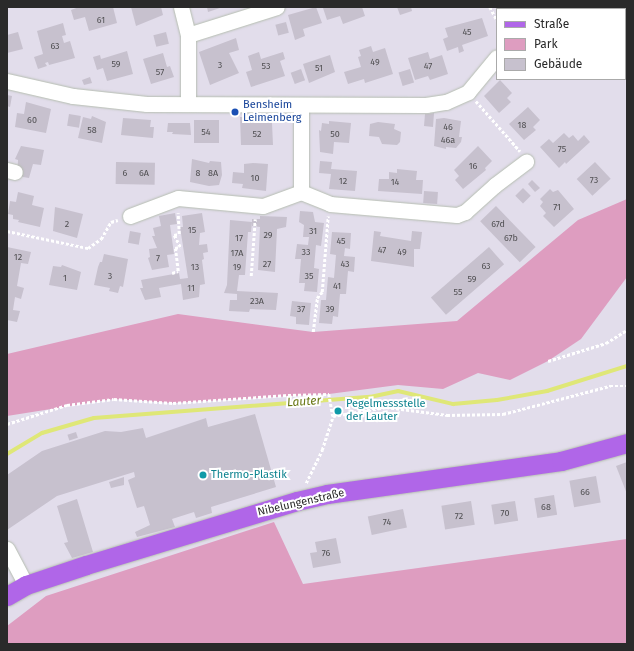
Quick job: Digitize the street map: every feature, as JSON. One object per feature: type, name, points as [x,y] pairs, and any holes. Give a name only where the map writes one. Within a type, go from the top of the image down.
[{"type":"main road","name":"Nibelungenstraße","points":[[7,596],[26,585],[298,501],[327,494],[546,463],[627,443]]},
{"type":"street","points":[[181,7],[188,35],[188,104]]},
{"type":"street","points":[[188,35],[277,7]]},
{"type":"street","points":[[7,81],[73,96],[113,101],[188,104],[426,105],[446,102],[468,92],[496,58]]},
{"type":"street","points":[[301,105],[301,192]]},
{"type":"street","points":[[130,216],[178,198],[256,206],[269,205],[301,192],[330,204],[457,215],[465,212],[495,185],[526,162]]},
{"type":"street","points":[[7,549],[26,585]]},
{"type":"path","points":[[490,7],[496,18]]},
{"type":"path","points":[[468,92],[494,120],[526,162]]},
{"type":"path","points":[[172,274],[178,271],[175,248],[180,248],[174,235],[179,234],[178,198]]},
{"type":"path","points":[[313,332],[317,298],[322,292],[330,204]]},
{"type":"path","points":[[251,276],[256,206]]},
{"type":"path","points":[[7,231],[88,248],[101,239],[111,222],[130,216]]},
{"type":"path","points":[[548,362],[606,343],[627,330]]},
{"type":"path","points":[[333,416],[386,407],[447,415],[503,414],[610,386],[627,386]]},
{"type":"path","points":[[7,424],[67,405],[114,399],[173,403],[329,394],[333,416],[322,450],[298,501]]},
{"type":"green space","points":[[627,199],[627,277],[581,339],[548,361],[510,380],[478,373],[443,389],[398,385],[329,394],[173,403],[114,399],[7,416],[7,354],[178,314],[313,332],[457,321],[578,220]]},
{"type":"green space","points":[[274,522],[303,584],[627,539],[627,644],[7,644],[7,626],[46,596]]},
{"type":"building","points":[[79,7],[113,7],[117,23],[89,31],[85,17],[74,20],[71,10]]},
{"type":"building","points":[[131,7],[161,7],[163,15],[136,26]]},
{"type":"building","points":[[207,7],[223,7],[208,12]]},
{"type":"building","points":[[316,7],[322,23],[303,29],[305,36],[295,40],[288,15]]},
{"type":"building","points":[[362,7],[365,16],[343,24],[340,16],[327,20],[323,8]]},
{"type":"building","points":[[397,7],[411,7],[412,11],[400,15]]},
{"type":"building","points":[[559,7],[577,7],[566,8],[558,8]]},
{"type":"building","points":[[482,18],[488,36],[462,45],[464,51],[459,53],[458,47],[447,51],[443,39],[448,37],[445,28]]},
{"type":"building","points":[[286,22],[289,33],[278,35],[275,25]]},
{"type":"building","points":[[63,23],[66,35],[62,36],[64,43],[70,41],[75,58],[49,65],[48,62],[45,63],[47,66],[38,69],[34,57],[43,54],[37,31]]},
{"type":"building","points":[[18,32],[23,49],[7,53],[7,35]]},
{"type":"building","points":[[166,32],[169,44],[156,47],[153,35]]},
{"type":"building","points":[[236,38],[239,50],[229,53],[239,73],[210,85],[199,52]]},
{"type":"building","points":[[371,46],[373,52],[385,48],[393,74],[365,83],[364,79],[348,84],[344,72],[361,67],[358,57],[361,56],[359,50]]},
{"type":"building","points":[[127,51],[133,74],[107,81],[103,68],[97,70],[93,57],[100,55],[101,59]]},
{"type":"building","points":[[259,52],[261,59],[283,52],[285,59],[280,61],[285,76],[251,87],[246,72],[252,70],[248,56]]},
{"type":"building","points":[[428,52],[430,59],[442,55],[448,74],[430,80],[428,76],[415,80],[408,58]]},
{"type":"building","points":[[163,53],[167,67],[170,66],[174,77],[151,84],[143,59]]},
{"type":"building","points":[[330,55],[335,72],[309,83],[303,64]]},
{"type":"building","points":[[301,69],[305,80],[295,84],[291,73]]},
{"type":"building","points":[[410,69],[414,82],[403,86],[399,73]]},
{"type":"building","points":[[90,77],[92,83],[84,85],[82,80]]},
{"type":"building","points":[[500,80],[512,93],[507,98],[511,102],[499,113],[484,96]]},
{"type":"building","points":[[7,95],[12,96],[10,107],[7,106]]},
{"type":"building","points":[[26,102],[51,109],[46,133],[15,127],[17,113],[24,114]]},
{"type":"building","points":[[528,107],[540,120],[533,127],[536,130],[524,140],[509,124]]},
{"type":"building","points":[[434,113],[433,127],[424,126],[425,114]]},
{"type":"building","points":[[69,114],[81,116],[79,128],[67,126]]},
{"type":"building","points":[[92,116],[106,122],[102,143],[78,138],[83,117],[91,119]]},
{"type":"building","points":[[240,117],[253,117],[254,123],[272,123],[273,145],[241,145]]},
{"type":"building","points":[[123,118],[151,120],[150,127],[154,127],[153,138],[121,135]]},
{"type":"building","points":[[444,118],[461,121],[459,137],[462,137],[461,142],[456,148],[446,147],[446,149],[434,146],[436,119]]},
{"type":"building","points":[[194,120],[219,120],[219,143],[194,143]]},
{"type":"building","points":[[329,121],[351,123],[349,143],[334,142],[333,154],[320,152],[319,130],[321,131],[322,123],[329,124]]},
{"type":"building","points":[[378,122],[395,124],[394,129],[401,132],[400,142],[397,145],[382,144],[379,137],[369,136],[370,124]]},
{"type":"building","points":[[168,123],[190,123],[191,135],[172,134],[173,132],[167,132]]},
{"type":"building","points":[[564,133],[569,138],[573,135],[578,141],[584,135],[590,142],[566,164],[565,162],[559,168],[540,147],[549,139],[553,143]]},
{"type":"building","points":[[21,146],[44,150],[41,165],[33,164],[29,178],[17,176],[18,160],[15,159]]},
{"type":"building","points":[[478,146],[492,161],[485,168],[486,170],[463,189],[455,180],[459,176],[454,170]]},
{"type":"building","points":[[192,159],[209,163],[210,161],[221,162],[222,175],[219,185],[209,186],[190,182]]},
{"type":"building","points":[[320,161],[332,162],[331,169],[357,171],[355,191],[329,189],[331,174],[319,173]]},
{"type":"building","points":[[116,162],[155,163],[155,185],[116,184]]},
{"type":"building","points":[[595,162],[611,179],[592,196],[577,179]]},
{"type":"building","points":[[244,164],[268,164],[266,191],[242,188],[243,184],[232,183],[233,172],[244,173]]},
{"type":"building","points":[[397,169],[417,171],[416,180],[423,180],[422,194],[378,191],[379,179],[389,179],[389,172],[397,173]]},
{"type":"building","points":[[532,180],[540,188],[535,192],[528,184]]},
{"type":"building","points":[[523,188],[531,196],[523,204],[515,196]]},
{"type":"building","points":[[550,189],[553,192],[558,190],[574,209],[554,227],[543,216],[546,213],[540,206],[543,202],[540,199]]},
{"type":"building","points":[[424,191],[438,192],[437,204],[423,203]]},
{"type":"building","points":[[18,192],[34,196],[32,205],[44,208],[40,227],[18,222],[19,220],[13,219],[13,215],[8,214],[10,201],[16,202]]},
{"type":"building","points":[[496,206],[536,247],[520,262],[480,221]]},
{"type":"building","points":[[55,207],[83,214],[77,238],[53,231]]},
{"type":"building","points":[[300,211],[313,212],[315,222],[324,223],[321,246],[316,245],[314,268],[319,269],[317,292],[304,291],[305,283],[299,283],[301,259],[295,259],[297,244],[308,245],[309,237],[303,237],[304,225],[299,222]]},
{"type":"building","points":[[175,213],[177,224],[170,225],[174,254],[167,255],[169,267],[152,270],[148,258],[150,257],[149,249],[157,248],[152,236],[155,236],[153,228],[161,226],[159,216]]},
{"type":"building","points":[[202,213],[205,232],[200,233],[199,245],[207,244],[208,252],[203,253],[204,259],[202,260],[205,284],[200,285],[199,297],[183,300],[181,284],[159,288],[161,297],[145,300],[140,288],[143,288],[141,280],[179,273],[180,279],[188,278],[180,227],[183,227],[182,216]]},
{"type":"building","points":[[260,216],[287,217],[286,227],[277,229],[275,272],[258,270],[260,227],[252,226],[252,219],[260,219]]},
{"type":"building","points":[[230,220],[252,222],[251,232],[248,232],[245,275],[239,275],[237,291],[278,293],[276,310],[250,309],[249,312],[229,311],[230,300],[237,300],[237,294],[224,293],[227,285]]},
{"type":"building","points":[[130,231],[141,233],[139,245],[128,243]]},
{"type":"building","points":[[374,231],[381,232],[380,236],[411,241],[412,231],[422,232],[420,249],[414,249],[414,267],[371,261]]},
{"type":"building","points":[[332,232],[351,233],[350,249],[345,248],[344,256],[355,257],[354,272],[348,271],[346,294],[340,294],[338,317],[333,316],[332,324],[319,323],[321,300],[326,300],[328,277],[334,278],[336,255],[330,254]]},
{"type":"building","points":[[7,247],[31,252],[28,264],[21,263],[17,286],[24,288],[21,299],[15,297],[13,310],[20,311],[17,322],[7,320]]},
{"type":"building","points":[[489,247],[504,264],[446,315],[431,298]]},
{"type":"building","points":[[104,254],[128,259],[123,287],[120,286],[118,293],[109,291],[110,288],[94,285],[98,267],[100,262],[102,262]]},
{"type":"building","points":[[62,265],[81,272],[77,290],[49,285],[53,266],[61,267]]},
{"type":"building","points":[[292,301],[311,303],[309,325],[296,324],[296,317],[290,316]]},
{"type":"building","name":"Thermo-Plastik","points":[[255,414],[276,487],[211,507],[212,513],[196,518],[194,512],[172,519],[175,527],[137,537],[135,532],[150,525],[144,506],[137,508],[128,480],[135,477],[134,472],[57,496],[7,530],[7,475],[42,451],[105,431],[121,432],[143,428],[146,438],[206,418],[208,427]]},
{"type":"building","points":[[76,432],[78,438],[69,440],[67,435]]},
{"type":"building","points":[[627,462],[627,494],[616,466]]},
{"type":"building","points":[[596,476],[601,503],[574,507],[569,481]]},
{"type":"building","points":[[124,477],[124,485],[111,488],[109,482]]},
{"type":"building","points":[[554,495],[557,515],[537,518],[534,498]]},
{"type":"building","points":[[77,499],[93,552],[72,558],[64,543],[68,542],[57,506]]},
{"type":"building","points":[[471,501],[475,525],[445,529],[441,506]]},
{"type":"building","points":[[515,501],[518,521],[494,525],[491,505]]},
{"type":"building","points":[[403,509],[407,528],[372,535],[368,516]]},
{"type":"building","points":[[336,538],[341,563],[313,568],[310,553],[317,552],[315,542]]},
{"type":"waterway","name":"Lauter","points":[[7,454],[42,433],[94,418],[370,397],[398,391],[453,404],[497,400],[547,391],[627,366]]},
{"type":"place","name":"Bensheim Leimenberg","points":[[235,112]]},
{"type":"place","name":"Pegelmessstelle der Lauter","points":[[338,411]]},
{"type":"place","name":"Thermo-Plastik","points":[[203,475]]}]
